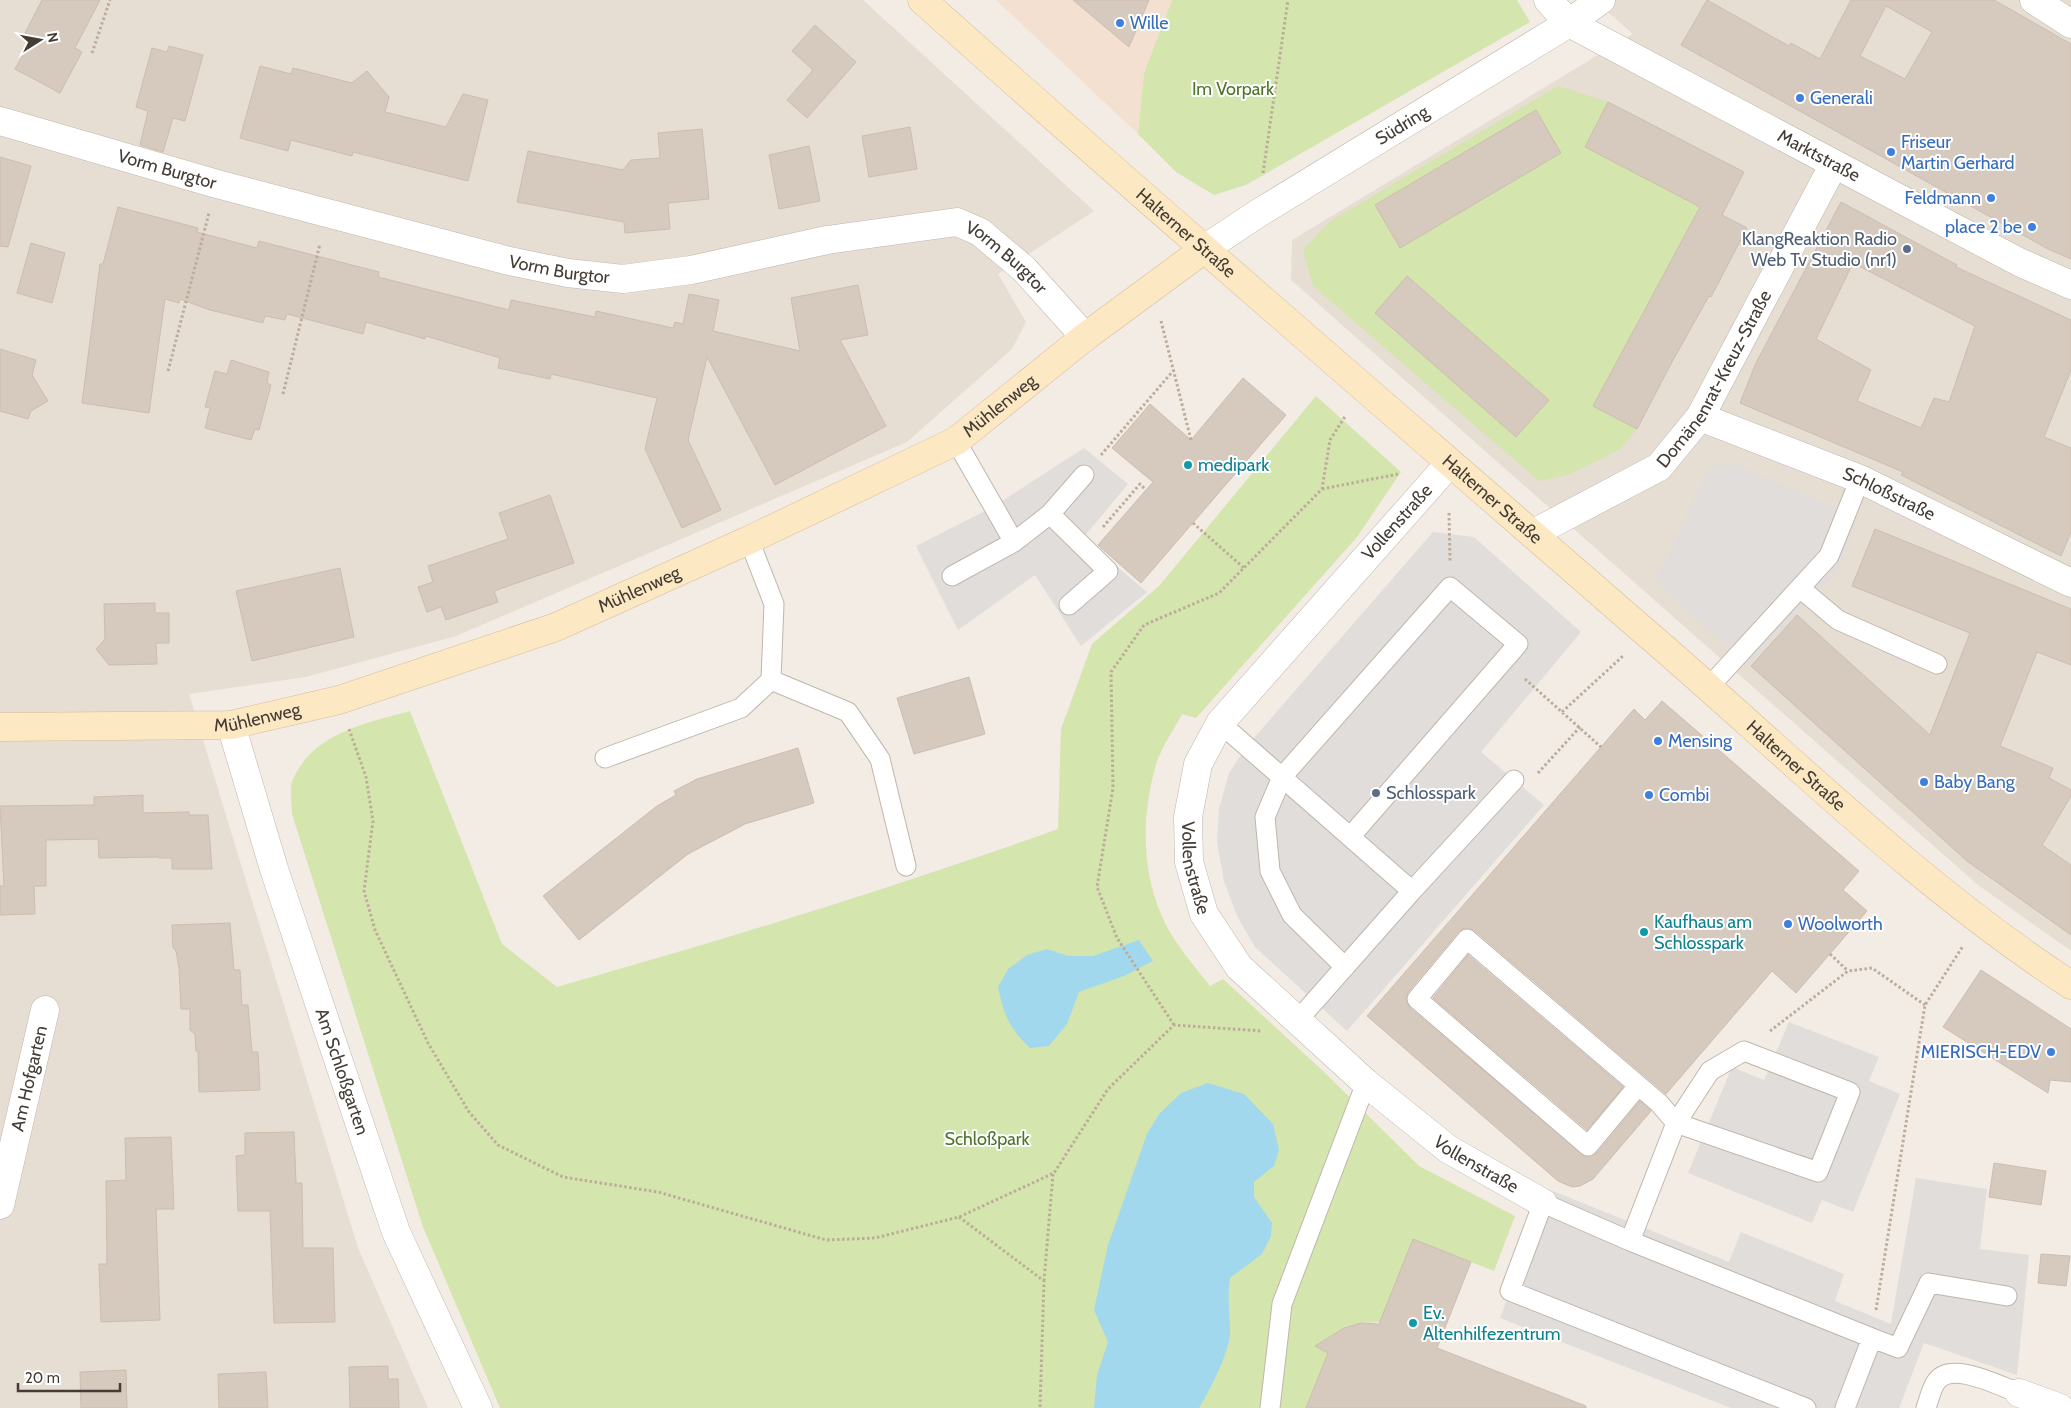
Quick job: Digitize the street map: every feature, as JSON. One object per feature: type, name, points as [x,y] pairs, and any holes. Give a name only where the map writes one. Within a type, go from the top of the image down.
[{"type":"main road","name":"Halterner Straße","points":[[922,0],[1203,250],[1647,633],[1838,802],[1980,921],[2069,980]]},
{"type":"main road","name":"Mühlenweg","points":[[0,727],[231,725],[339,700],[556,627],[750,540],[956,441],[1085,338],[1203,250]]},
{"type":"street","name":"Marktstraße","points":[[1548,0],[1569,23],[2019,262],[2071,285]]},
{"type":"street","name":"Südring","points":[[1203,250],[1257,214],[1569,23],[1601,0]]},
{"type":"street","points":[[2034,0],[2071,24]]},
{"type":"street","name":"Vorm Burgtor","points":[[0,121],[217,184],[509,261],[568,272],[623,279],[691,270],[827,240],[957,222],[980,232],[1024,269],[1085,338]]},
{"type":"street","name":"Domänenrat-Kreuz-Straße","points":[[1532,534],[1659,467],[1700,417],[1834,164]]},
{"type":"street","name":"Schloßstraße","points":[[1700,417],[1860,480],[2071,583]]},
{"type":"street","name":"Vollenstraße","points":[[1449,464],[1220,723],[1198,764],[1188,817],[1188,862],[1204,914],[1239,967],[1366,1083],[1448,1149],[1543,1203]]},
{"type":"street","name":"Am Schloßgarten","points":[[231,725],[274,869],[396,1232],[478,1408]]},
{"type":"street","name":"Am Hofgarten","points":[[0,1205],[45,1010]]},
{"type":"street","points":[[2019,1393],[2060,1408]]},
{"type":"lane","points":[[956,441],[1014,542]]},
{"type":"lane","points":[[952,576],[1014,542],[1050,514],[1084,475]]},
{"type":"lane","points":[[1708,688],[1829,556],[1860,480]]},
{"type":"lane","points":[[1050,514],[1108,571],[1069,605]]},
{"type":"lane","points":[[605,758],[741,708],[772,680],[774,604],[750,540]]},
{"type":"lane","points":[[1345,967],[1292,915],[1270,871],[1265,817],[1282,777],[1450,587],[1518,644],[1350,837]]},
{"type":"lane","points":[[1800,588],[1838,620],[1937,664]]},
{"type":"lane","points":[[772,680],[848,712],[880,759],[906,866]]},
{"type":"lane","points":[[1220,723],[1412,891]]},
{"type":"lane","points":[[1304,1028],[1345,967],[1514,780]]},
{"type":"lane","points":[[1630,1242],[1676,1122],[1710,1071],[1744,1051],[1850,1092],[1818,1172],[1676,1122],[1659,1103],[1467,939],[1416,999],[1588,1146],[1638,1086]]},
{"type":"lane","points":[[1270,1408],[1282,1304],[1366,1083]]},
{"type":"lane","points":[[1806,1408],[1510,1291],[1543,1203],[1630,1242],[1898,1348],[1929,1283],[2007,1296]]},
{"type":"lane","points":[[1845,1408],[1872,1338]]},
{"type":"lane","points":[[1926,1408],[1935,1382],[1945,1373],[1960,1372],[2019,1393]]},
{"type":"path","points":[[92,53],[110,0]]},
{"type":"path","points":[[1257,214],[1288,0]]},
{"type":"path","points":[[168,371],[217,184]]},
{"type":"path","points":[[283,394],[328,214]]},
{"type":"path","points":[[1152,287],[1190,440]]},
{"type":"path","points":[[1084,475],[1173,371]]},
{"type":"path","points":[[1322,489],[1330,440],[1363,388]]},
{"type":"path","points":[[1449,464],[1450,587]]},
{"type":"path","points":[[1174,1025],[1142,980],[1117,938],[1097,887],[1113,788],[1111,672],[1144,625],[1219,593],[1322,489],[1400,474]]},
{"type":"path","points":[[1084,548],[1140,484],[1146,490]]},
{"type":"path","points":[[1193,523],[1244,568]]},
{"type":"path","points":[[1562,712],[1647,633]]},
{"type":"path","points":[[1504,660],[1601,747]]},
{"type":"path","points":[[339,700],[367,786],[373,821],[364,892],[375,930],[428,1043],[470,1112],[498,1145],[563,1177],[658,1192],[826,1240],[875,1238],[959,1217],[1054,1173]]},
{"type":"path","points":[[1514,780],[1537,774],[1580,727]]},
{"type":"path","points":[[1872,1338],[1925,1006],[1980,921]]},
{"type":"path","points":[[1830,954],[1848,971]]},
{"type":"path","points":[[1744,1051],[1848,971],[1872,968],[1925,1006]]},
{"type":"path","points":[[1040,1408],[1044,1282],[1054,1173],[1108,1088],[1174,1025],[1304,1028]]},
{"type":"path","points":[[959,1217],[1044,1282]]},
{"type":"shaded area","points":[[0,0],[863,0],[1094,211],[998,274],[1026,322],[1012,349],[907,442],[456,636],[306,677],[189,694],[358,1248],[428,1408],[0,1408]]},
{"type":"shaded area","points":[[996,0],[1172,0],[1144,73],[1138,134]]},
{"type":"shaded area","points":[[1594,0],[2071,0],[2071,951],[1978,885],[1291,280],[1292,240],[1633,34]]},
{"type":"shaded area","points":[[1084,448],[1128,484],[1083,538],[1147,592],[1081,646],[1035,575],[958,630],[916,546],[993,507]]},
{"type":"shaded area","points":[[1732,463],[1857,518],[1838,570],[1749,665],[1655,581],[1710,467]]},
{"type":"shaded area","name":"Schlosspark","points":[[1433,532],[1474,537],[1581,632],[1481,752],[1544,805],[1347,1031],[1255,947],[1237,916],[1224,881],[1217,842],[1219,809],[1229,773],[1247,746]]},
{"type":"shaded area","points":[[1789,1022],[1879,1057],[1869,1081],[1900,1094],[1853,1212],[1822,1200],[1812,1223],[1688,1173],[1732,1067],[1764,1080]]},
{"type":"shaded area","points":[[1916,1178],[1987,1189],[1980,1249],[2029,1255],[2017,1375],[1924,1343],[1899,1408],[1731,1408],[1500,1318],[1548,1189],[1729,1262],[1741,1232],[1844,1274],[1835,1301],[1891,1324]]},
{"type":"green space","name":"Im Vorpark","points":[[1172,0],[1517,0],[1530,22],[1246,185],[1214,195],[1176,172],[1138,134],[1144,73]]},
{"type":"green space","points":[[1558,86],[1608,102],[1700,207],[1593,405],[1637,429],[1619,450],[1568,475],[1539,481],[1313,286],[1303,250],[1329,222]]},
{"type":"green space","name":"Schloßpark","points":[[1316,396],[1401,472],[1357,537],[1196,718],[1182,714],[1161,752],[1151,783],[1146,821],[1147,859],[1150,878],[1154,896],[1171,933],[1210,986],[1223,979],[1323,1071],[1419,1166],[1515,1216],[1494,1271],[1413,1239],[1380,1322],[1361,1323],[1321,1349],[1328,1353],[1306,1408],[500,1408],[423,1227],[292,814],[292,782],[302,763],[328,740],[343,732],[376,720],[410,711],[502,944],[557,987],[809,912],[934,872],[1058,829],[1061,729],[1092,644],[1159,586]]},
{"type":"water","points":[[1139,940],[1153,961],[1124,976],[1079,992],[1067,1024],[1049,1046],[1030,1048],[1008,1021],[998,987],[1008,969],[1027,955],[1047,949],[1068,956],[1093,956]]},
{"type":"water","points":[[1208,1083],[1244,1094],[1273,1124],[1279,1150],[1274,1166],[1254,1182],[1254,1197],[1272,1223],[1271,1236],[1262,1254],[1230,1278],[1229,1341],[1218,1371],[1199,1408],[1094,1408],[1097,1375],[1108,1342],[1094,1310],[1108,1245],[1147,1134],[1159,1114],[1181,1093]]},
{"type":"building","points":[[42,0],[100,0],[75,48],[82,52],[60,93],[15,69],[33,37],[25,33]]},
{"type":"building","name":"Wille","points":[[1073,0],[1149,0],[1129,47]]},
{"type":"building","points":[[1707,0],[1789,46],[1791,43],[1820,59],[1851,0],[1994,0],[2071,44],[2071,259],[2048,249],[1681,45]],"holes":[[[1886,6],[1932,32],[1905,79],[1860,56]]]},
{"type":"building","points":[[815,25],[856,62],[807,118],[787,100],[813,70],[792,51]]},
{"type":"building","points":[[169,46],[203,55],[185,121],[173,118],[163,152],[140,145],[148,111],[136,107],[152,48],[167,52]]},
{"type":"building","points":[[260,66],[291,74],[293,68],[352,83],[367,71],[389,97],[385,112],[446,127],[463,94],[488,100],[468,181],[353,152],[352,156],[291,140],[288,151],[240,138]]},
{"type":"building","points":[[1608,102],[1744,172],[1722,215],[1747,228],[1711,297],[1709,296],[1672,362],[1637,429],[1593,406],[1700,207],[1585,147]]},
{"type":"building","points":[[1536,110],[1561,153],[1400,248],[1375,205]]},
{"type":"building","points":[[910,127],[917,169],[869,177],[862,136]]},
{"type":"building","points":[[702,129],[709,199],[668,203],[670,229],[625,233],[624,222],[517,202],[528,151],[623,170],[631,160],[660,158],[658,133]]},
{"type":"building","points":[[809,146],[820,201],[779,209],[769,155]]},
{"type":"building","points":[[0,157],[31,166],[8,247],[0,246]]},
{"type":"building","points":[[1841,202],[1957,265],[1956,267],[2071,320],[2071,370],[2044,437],[2071,448],[2071,532],[2061,556],[1901,475],[1903,472],[1740,403],[1756,363]],"holes":[[[1853,263],[1975,326],[1949,402],[1934,398],[1921,428],[1857,401],[1871,370],[1816,339]]]},
{"type":"building","points":[[118,207],[198,228],[197,232],[257,248],[259,241],[379,272],[378,277],[509,310],[511,300],[595,317],[596,311],[673,328],[675,322],[683,324],[689,294],[719,300],[713,331],[800,351],[791,298],[858,285],[868,335],[840,340],[886,426],[775,485],[707,357],[688,440],[721,510],[682,528],[645,449],[657,398],[551,374],[550,379],[498,368],[500,358],[426,336],[425,339],[366,322],[363,334],[287,314],[285,320],[265,316],[263,323],[210,310],[180,299],[179,303],[165,299],[149,413],[82,403],[100,264],[103,264]]},
{"type":"building","points":[[31,243],[65,253],[52,303],[17,293]]},
{"type":"building","points":[[1407,276],[1549,400],[1516,437],[1375,313]]},
{"type":"building","points":[[0,349],[36,360],[32,375],[48,401],[31,411],[28,419],[0,411]]},
{"type":"building","points":[[231,360],[269,372],[267,383],[271,385],[259,430],[255,429],[251,440],[205,428],[210,408],[205,407],[215,371],[227,374]]},
{"type":"building","name":"medipark","points":[[1243,378],[1286,415],[1141,583],[1098,545],[1153,482],[1112,448],[1150,404],[1191,440]]},
{"type":"building","points":[[550,495],[574,563],[494,591],[498,602],[446,620],[441,607],[427,612],[418,587],[433,582],[428,566],[508,539],[499,513]]},
{"type":"building","points":[[1875,529],[2071,609],[2071,665],[2037,652],[2000,746],[2053,768],[2049,778],[2071,790],[2071,796],[2042,845],[2071,865],[2071,935],[1967,861],[1751,666],[1797,615],[1930,735],[1970,633],[1852,586]]},
{"type":"building","points":[[340,568],[354,637],[252,661],[236,591]]},
{"type":"building","points":[[155,603],[155,613],[169,613],[169,643],[156,643],[157,664],[109,665],[96,649],[105,639],[104,604]]},
{"type":"building","points":[[969,677],[985,734],[914,754],[897,698]]},
{"type":"building","name":"Kaufhaus am Schlosspark","points":[[1662,701],[1859,871],[1843,890],[1867,911],[1796,993],[1772,971],[1666,1094],[1474,930],[1464,928],[1458,932],[1408,992],[1406,998],[1410,1008],[1586,1157],[1597,1153],[1640,1101],[1651,1111],[1593,1179],[1580,1186],[1572,1187],[1558,1181],[1367,1016],[1634,709],[1645,720]]},
{"type":"building","points":[[798,748],[814,803],[745,824],[688,854],[579,940],[543,896],[657,806],[676,795],[674,791],[697,779]]},
{"type":"building","points":[[143,795],[143,813],[189,812],[189,815],[208,815],[212,869],[172,869],[172,858],[99,858],[98,839],[46,840],[46,886],[34,886],[35,914],[0,915],[0,886],[4,886],[0,806],[94,805],[94,797]]},
{"type":"building","points":[[230,923],[234,970],[240,970],[242,1005],[248,1005],[252,1052],[258,1052],[260,1090],[199,1092],[198,1051],[196,1051],[195,1034],[190,1030],[190,1009],[181,1009],[179,968],[176,951],[173,948],[172,925]]},
{"type":"building","points":[[1468,955],[1623,1087],[1587,1130],[1433,998]]},
{"type":"building","points":[[1981,970],[2071,1029],[2071,1082],[2050,1080],[2048,1093],[1943,1027]]},
{"type":"building","points":[[294,1132],[296,1183],[302,1183],[303,1248],[333,1248],[335,1322],[274,1323],[270,1211],[238,1211],[236,1156],[245,1155],[245,1133]]},
{"type":"building","points":[[171,1137],[174,1209],[156,1209],[160,1320],[101,1322],[99,1264],[107,1264],[106,1181],[126,1180],[125,1138]]},
{"type":"building","points":[[1994,1163],[2046,1171],[2041,1205],[1989,1197]]},
{"type":"building","name":"Ev. Altenhilfezentrum","points":[[1413,1239],[1471,1262],[1437,1348],[1586,1406],[1586,1408],[1306,1408],[1328,1353],[1315,1346],[1344,1328],[1361,1323],[1379,1324]]},
{"type":"building","points":[[2041,1254],[2070,1256],[2066,1286],[2038,1283]]},
{"type":"building","points":[[388,1366],[388,1379],[398,1379],[399,1408],[350,1408],[349,1367]]},
{"type":"building","points":[[126,1370],[127,1408],[81,1408],[80,1372]]},
{"type":"building","points":[[266,1372],[268,1408],[219,1408],[218,1374]]},
{"type":"place","name":"Wille","points":[[1120,23]]},
{"type":"place","name":"Generali","points":[[1800,98]]},
{"type":"place","name":"Friseur Martin Gerhard","points":[[1891,152]]},
{"type":"place","name":"Feldmann","points":[[1991,198]]},
{"type":"place","name":"place 2 be","points":[[2032,227]]},
{"type":"place","name":"KlangReaktion Radio Web Tv Studio (nr1)","points":[[1907,249]]},
{"type":"place","name":"medipark","points":[[1188,465]]},
{"type":"place","name":"Mensing","points":[[1658,741]]},
{"type":"place","name":"Baby Bang","points":[[1924,782]]},
{"type":"place","name":"Schlosspark","points":[[1376,793]]},
{"type":"place","name":"Combi","points":[[1649,795]]},
{"type":"place","name":"Woolworth","points":[[1788,924]]},
{"type":"place","name":"Kaufhaus am Schlosspark","points":[[1644,932]]},
{"type":"place","name":"MIERISCH-EDV","points":[[2051,1052]]},
{"type":"place","name":"Ev. Altenhilfezentrum","points":[[1413,1323]]}]
